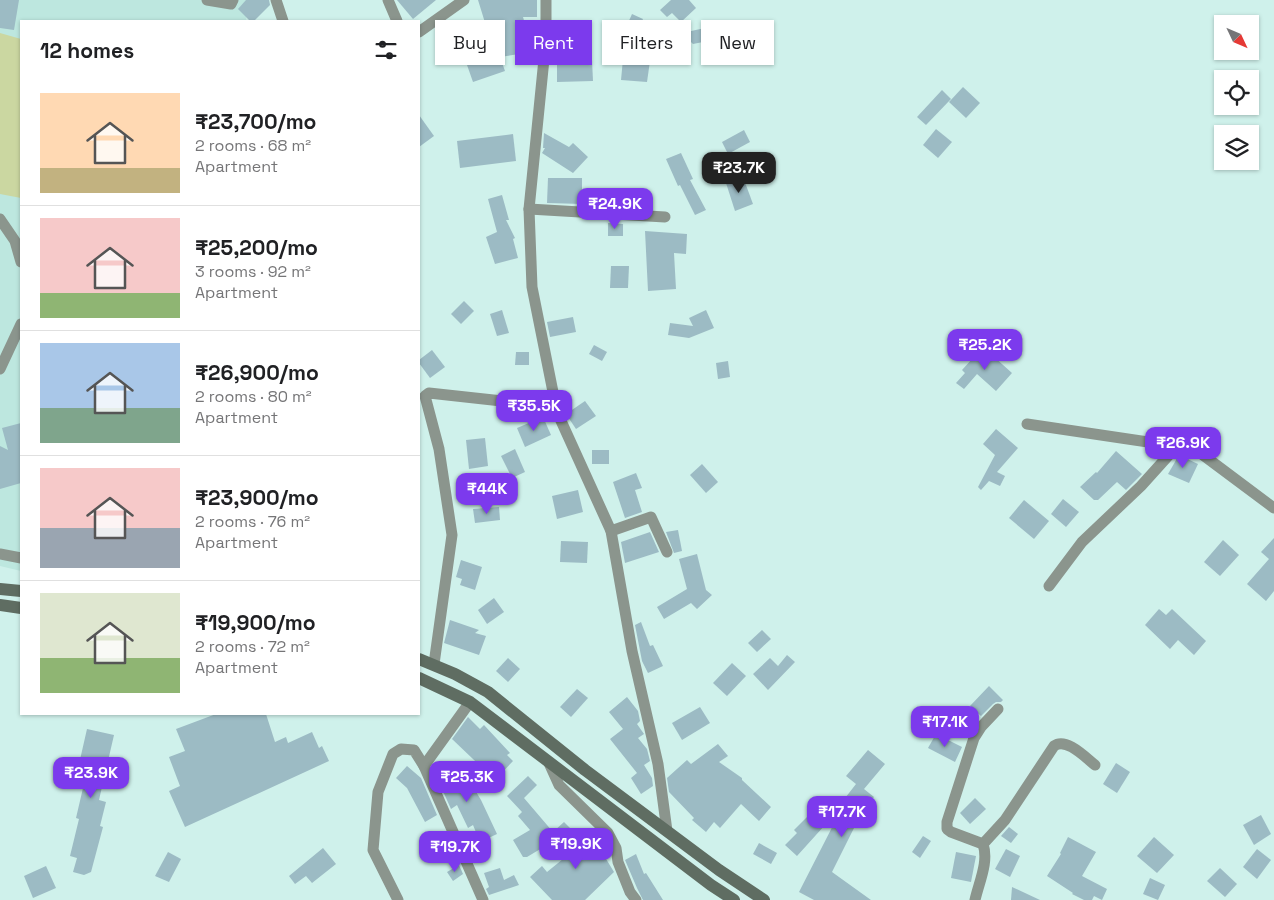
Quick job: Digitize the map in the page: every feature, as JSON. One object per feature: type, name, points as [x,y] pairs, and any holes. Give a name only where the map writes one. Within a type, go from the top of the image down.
[{"type":"main road","points":[[0,588],[20,592]]},
{"type":"main road","points":[[0,605],[20,608]]},
{"type":"main road","points":[[420,659],[434,664],[488,692],[585,770],[764,900]]},
{"type":"main road","points":[[420,678],[470,702],[711,885],[734,900]]},
{"type":"street","points":[[207,0],[231,4],[233,0]]},
{"type":"street","points":[[276,0],[283,20]]},
{"type":"street","points":[[388,0],[397,20]]},
{"type":"street","points":[[420,31],[464,0]]},
{"type":"street","points":[[546,0],[546,39],[529,210],[532,287],[557,412],[611,531],[632,651],[658,764],[667,831]]},
{"type":"street","points":[[529,210],[665,217]]},
{"type":"street","points":[[0,219],[18,241],[20,255]]},
{"type":"street","points":[[0,369],[20,326]]},
{"type":"street","points":[[434,664],[452,535],[439,449],[425,396],[429,393],[511,402],[557,412]]},
{"type":"street","points":[[1027,424],[1195,449],[1274,508]]},
{"type":"street","points":[[1048,586],[1082,542],[1141,486],[1176,446]]},
{"type":"street","points":[[611,531],[650,517],[667,552]]},
{"type":"street","points":[[0,554],[20,558]]},
{"type":"street","points":[[424,766],[470,702]]},
{"type":"street","points":[[983,844],[951,832],[948,829],[947,822],[974,738],[998,709]]},
{"type":"street","points":[[983,844],[1005,820],[1054,746],[1058,743],[1063,743],[1072,748],[1094,765]]},
{"type":"street","points":[[398,900],[373,850],[378,792],[393,754],[401,749],[414,750],[424,766],[483,900]]},
{"type":"street","points":[[549,763],[559,785],[608,833],[616,848],[618,862],[630,892],[636,900]]},
{"type":"street","points":[[975,900],[980,884],[985,852],[983,844]]},
{"type":"shaded area","points":[[0,0],[248,0],[246,20],[20,20],[20,571],[0,566]]},
{"type":"green space","points":[[0,33],[20,39],[20,198],[0,194]]},
{"type":"building","points":[[0,0],[19,0],[14,30],[0,28]]},
{"type":"building","points":[[246,0],[269,0],[270,5],[255,20],[249,20],[238,9]]},
{"type":"building","points":[[397,0],[436,0],[413,19]]},
{"type":"building","points":[[478,0],[537,0],[537,17],[523,17],[524,20],[515,20],[515,55],[505,56],[505,20],[484,20]]},
{"type":"building","points":[[671,0],[689,0],[696,8],[683,20],[679,20],[672,13],[667,17],[660,10]]},
{"type":"building","points":[[632,14],[643,19],[643,20],[629,20]]},
{"type":"building","points":[[701,29],[701,42],[693,44],[691,42],[691,31]]},
{"type":"building","points":[[592,60],[593,81],[557,82],[557,65],[592,65]]},
{"type":"building","points":[[467,65],[503,65],[505,71],[473,82]]},
{"type":"building","points":[[622,65],[649,65],[647,82],[621,80]]},
{"type":"building","points":[[963,87],[980,103],[966,118],[949,102]]},
{"type":"building","points":[[942,90],[951,99],[926,125],[917,117]]},
{"type":"building","points":[[420,116],[434,136],[420,146]]},
{"type":"building","points":[[936,129],[952,142],[938,158],[923,145]]},
{"type":"building","points":[[744,130],[750,142],[728,154],[722,142]]},
{"type":"building","points":[[544,133],[569,147],[573,143],[588,157],[573,173],[542,153],[545,148],[543,148]]},
{"type":"building","points":[[513,134],[516,161],[460,168],[457,141]]},
{"type":"building","points":[[681,153],[693,179],[690,180],[706,210],[695,215],[680,185],[678,186],[666,159]]},
{"type":"building","points":[[743,177],[753,204],[735,211],[726,183]]},
{"type":"building","points":[[548,178],[582,178],[582,204],[547,203]]},
{"type":"building","points":[[502,195],[509,220],[506,220],[515,238],[513,239],[518,258],[495,264],[486,237],[497,232],[488,199]]},
{"type":"building","points":[[608,223],[623,224],[623,236],[608,236]]},
{"type":"building","points":[[645,231],[687,234],[686,254],[674,253],[676,289],[648,291]]},
{"type":"building","points":[[611,266],[629,266],[628,288],[610,288]]},
{"type":"building","points":[[464,301],[474,311],[461,324],[451,314]]},
{"type":"building","points":[[502,310],[509,333],[497,336],[490,314]]},
{"type":"building","points":[[706,310],[714,328],[689,338],[668,335],[670,323],[693,326],[689,318]]},
{"type":"building","points":[[573,317],[576,332],[550,337],[547,322]]},
{"type":"building","points":[[594,345],[607,352],[602,361],[589,354]]},
{"type":"building","points":[[983,347],[1012,373],[996,391],[977,374],[964,389],[956,383],[965,373],[962,370]]},
{"type":"building","points":[[432,350],[445,367],[430,378],[420,364],[420,359]]},
{"type":"building","points":[[516,352],[529,352],[529,365],[515,365]]},
{"type":"building","points":[[728,361],[730,377],[718,379],[716,363]]},
{"type":"building","points":[[585,401],[596,416],[576,429],[566,414]]},
{"type":"building","points":[[543,417],[551,435],[525,447],[517,428]]},
{"type":"building","points":[[20,423],[20,483],[0,489],[0,446],[8,450],[2,428]]},
{"type":"building","points":[[996,429],[1018,448],[997,472],[1005,476],[1000,486],[989,481],[981,490],[978,487],[995,455],[983,444]]},
{"type":"building","points":[[485,438],[488,466],[469,469],[466,440]]},
{"type":"building","points":[[515,449],[525,472],[512,478],[501,456]]},
{"type":"building","points":[[592,450],[609,450],[609,464],[592,464]]},
{"type":"building","points":[[1116,451],[1142,474],[1126,490],[1117,482],[1098,500],[1094,500],[1080,487],[1097,473]]},
{"type":"building","points":[[1179,455],[1198,464],[1189,483],[1168,474]]},
{"type":"building","points":[[702,464],[718,482],[706,493],[690,475]]},
{"type":"building","points":[[636,473],[642,488],[635,490],[642,512],[625,518],[613,482]]},
{"type":"building","points":[[578,490],[583,512],[557,519],[552,496]]},
{"type":"building","points":[[1063,499],[1079,512],[1066,527],[1051,514]]},
{"type":"building","points":[[1024,500],[1049,521],[1034,539],[1009,518]]},
{"type":"building","points":[[499,507],[500,520],[475,523],[473,509]]},
{"type":"building","points":[[678,530],[682,551],[674,553],[666,532]]},
{"type":"building","points":[[650,532],[659,552],[625,563],[621,542]]},
{"type":"building","points":[[1274,538],[1274,591],[1266,601],[1247,584],[1269,559],[1261,552]]},
{"type":"building","points":[[1223,540],[1239,555],[1220,576],[1204,562]]},
{"type":"building","points":[[561,541],[588,542],[587,563],[560,562]]},
{"type":"building","points":[[697,554],[706,590],[712,595],[697,609],[691,603],[664,619],[657,607],[687,589],[679,559]]},
{"type":"building","points":[[461,560],[482,567],[475,590],[460,585],[462,579],[456,577]]},
{"type":"building","points":[[494,598],[504,612],[487,624],[478,610]]},
{"type":"building","points":[[1159,609],[1166,615],[1172,609],[1206,641],[1194,655],[1178,640],[1170,649],[1145,625]]},
{"type":"building","points":[[450,620],[479,630],[475,633],[486,636],[479,655],[444,643]]},
{"type":"building","points":[[641,622],[650,646],[653,645],[663,666],[648,673],[642,661],[635,625]]},
{"type":"building","points":[[762,630],[771,639],[757,652],[748,643]]},
{"type":"building","points":[[787,655],[795,662],[768,690],[753,674],[770,658],[778,666]]},
{"type":"building","points":[[508,658],[520,669],[508,682],[496,671]]},
{"type":"building","points":[[732,663],[746,676],[727,696],[713,683]]},
{"type":"building","points":[[989,686],[1003,700],[993,704],[981,716],[970,706]]},
{"type":"building","points":[[577,689],[588,698],[571,717],[560,707]]},
{"type":"building","points":[[627,697],[638,711],[640,721],[637,724],[644,734],[638,738],[647,749],[650,761],[644,765],[652,778],[653,786],[641,794],[631,778],[637,773],[610,739],[623,729],[609,712]]},
{"type":"building","points":[[700,707],[710,723],[682,740],[672,723]]},
{"type":"building","points":[[213,715],[266,715],[275,742],[286,737],[288,743],[312,732],[319,748],[322,746],[329,761],[185,827],[169,791],[180,786],[169,757],[185,751],[176,729]]},
{"type":"building","points":[[468,717],[480,729],[484,725],[510,753],[507,755],[513,761],[495,780],[452,739]]},
{"type":"building","points":[[87,729],[114,735],[99,800],[106,802],[100,826],[103,827],[91,872],[84,875],[73,872],[77,858],[70,856],[79,819],[76,818],[83,788],[74,786]]},
{"type":"building","points":[[936,734],[962,747],[955,762],[928,748]]},
{"type":"building","points":[[718,744],[728,756],[719,762],[742,778],[771,807],[759,821],[741,804],[720,828],[714,822],[706,832],[692,820],[694,818],[669,792],[667,778],[687,760],[691,764]]},
{"type":"building","points":[[868,750],[885,764],[864,789],[874,797],[855,821],[857,822],[832,872],[871,900],[814,900],[799,892],[844,804],[842,802],[856,784],[846,776]]},
{"type":"building","points":[[1116,763],[1130,772],[1117,793],[1103,784]]},
{"type":"building","points":[[407,766],[421,778],[437,815],[425,822],[407,788],[396,778]]},
{"type":"building","points":[[461,767],[481,800],[497,834],[480,842],[473,825],[468,828],[457,805],[451,809],[438,780]]},
{"type":"building","points":[[528,776],[537,785],[524,798],[553,832],[564,822],[572,830],[527,857],[523,857],[513,840],[530,830],[518,816],[522,812],[507,796]]},
{"type":"building","points":[[975,798],[986,809],[970,824],[960,813]]},
{"type":"building","points":[[812,812],[825,825],[797,856],[785,845],[797,833],[794,830]]},
{"type":"building","points":[[1261,815],[1271,834],[1254,845],[1243,825]]},
{"type":"building","points":[[1009,827],[1018,834],[1011,843],[1001,836]]},
{"type":"building","points":[[575,833],[584,842],[597,833],[602,838],[606,845],[600,849],[614,872],[585,900],[552,900],[530,877],[542,866],[547,872],[563,859],[556,852]]},
{"type":"building","points":[[923,836],[931,841],[920,858],[912,852]]},
{"type":"building","points":[[1068,837],[1096,852],[1082,876],[1107,889],[1102,900],[1094,896],[1092,900],[1084,900],[1047,876],[1061,854]]},
{"type":"building","points":[[1154,837],[1174,855],[1157,873],[1137,856]]},
{"type":"building","points":[[759,843],[777,853],[771,864],[753,854]]},
{"type":"building","points":[[323,848],[336,864],[312,883],[306,876],[295,884],[289,876]]},
{"type":"building","points":[[1006,849],[1020,856],[1010,877],[995,869]]},
{"type":"building","points":[[1257,849],[1271,860],[1257,879],[1243,867]]},
{"type":"building","points":[[168,852],[181,859],[169,882],[155,876]]},
{"type":"building","points":[[956,852],[976,856],[971,882],[951,878]]},
{"type":"building","points":[[636,854],[644,874],[646,873],[663,900],[643,900],[625,860]]},
{"type":"building","points":[[459,865],[463,874],[453,881],[447,872]]},
{"type":"building","points":[[46,866],[56,888],[33,898],[24,876]]},
{"type":"building","points":[[500,868],[504,880],[514,875],[519,885],[489,895],[486,889],[489,887],[484,873]]},
{"type":"building","points":[[1220,868],[1237,884],[1225,897],[1207,881]]},
{"type":"building","points":[[1150,878],[1165,885],[1158,900],[1143,894]]},
{"type":"building","points":[[1012,887],[1040,900],[1011,900]]}]
